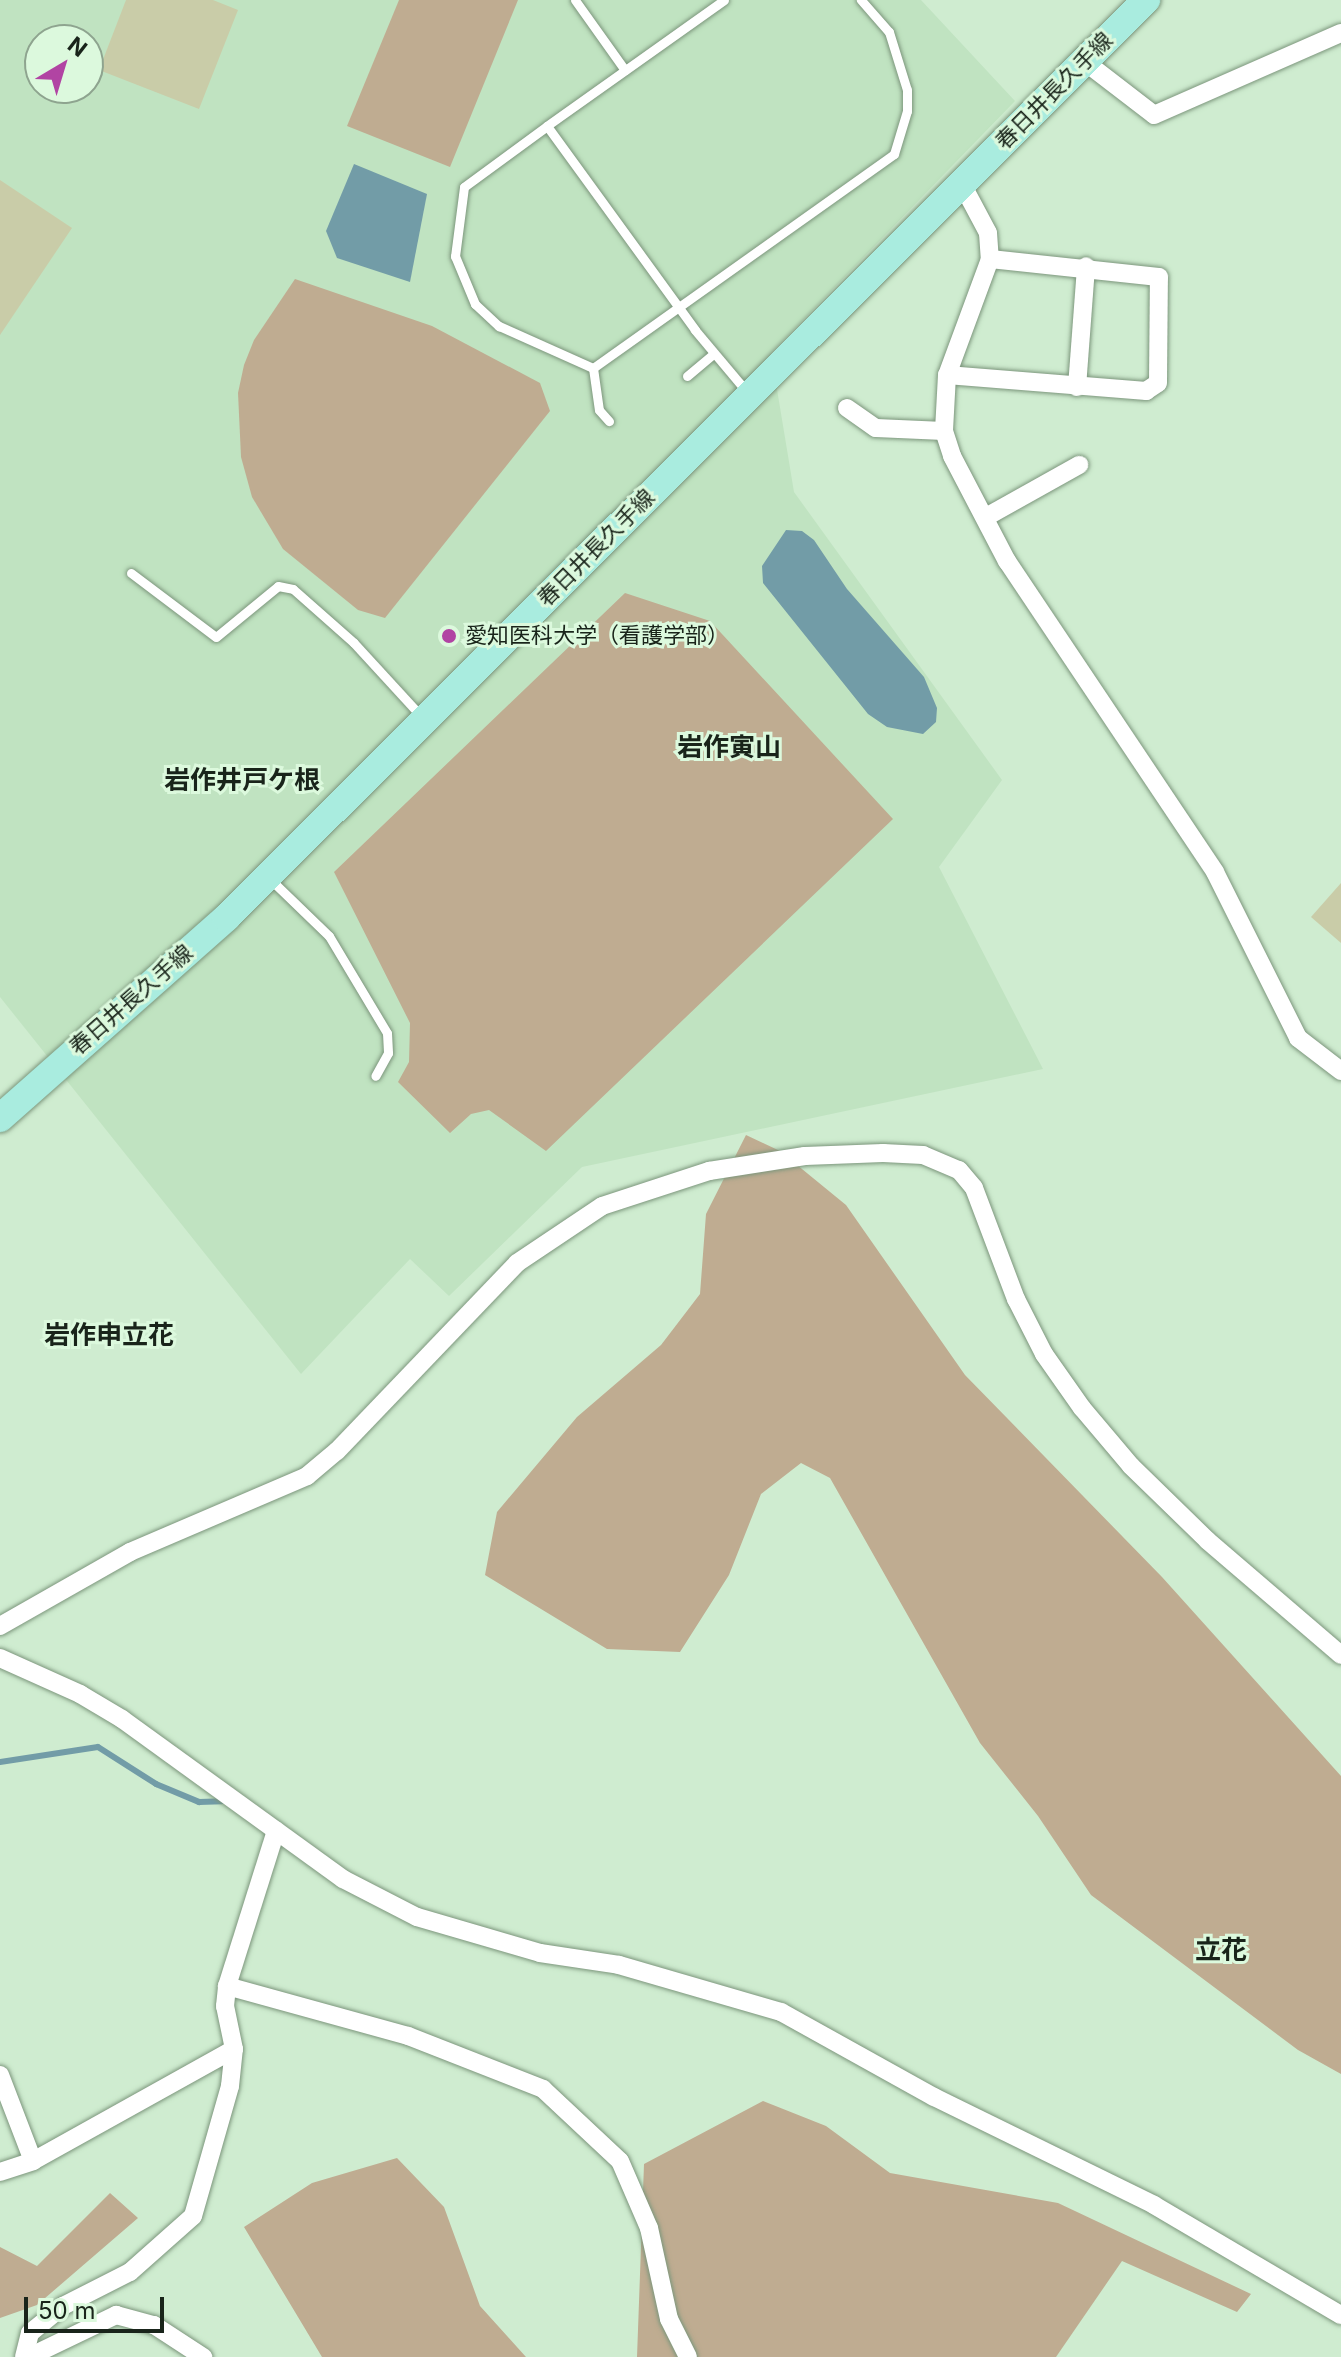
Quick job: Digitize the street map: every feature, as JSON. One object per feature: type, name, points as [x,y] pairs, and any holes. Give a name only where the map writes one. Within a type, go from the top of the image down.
[{"type":"main road","name":"春日井長久手線","points":[[0,1118],[268,876],[1146,0]]},
{"type":"street","points":[[1084,61],[1154,115],[1341,33]]},
{"type":"street","points":[[962,184],[988,233],[990,259],[947,375],[944,431],[1023,586],[1215,872],[1298,1038],[1341,1071]]},
{"type":"street","points":[[947,375],[1146,391],[1158,383],[1159,277],[1086,266],[990,259]]},
{"type":"street","points":[[1077,387],[1086,266]]},
{"type":"street","points":[[847,408],[876,428],[944,431]]},
{"type":"street","points":[[986,517],[1079,465]]},
{"type":"street","points":[[0,1626],[130,1552],[307,1476],[337,1451],[517,1263],[602,1206],[709,1171],[805,1156],[883,1153],[923,1155],[959,1170],[974,1188],[1016,1299],[1044,1354],[1082,1408],[1131,1466],[1208,1541],[1341,1655]]},
{"type":"street","points":[[0,1658],[80,1694],[122,1719],[343,1879],[417,1917],[540,1953],[619,1965],[781,2012],[934,2097],[1154,2205],[1341,2315]]},
{"type":"street","points":[[26,2357],[30,2333],[63,2306],[130,2272],[193,2216],[230,2086],[234,2049],[225,2006],[227,1986],[276,1831]]},
{"type":"street","points":[[227,1986],[408,2036],[543,2089],[620,2161],[649,2228],[669,2319],[688,2357]]},
{"type":"street","points":[[0,2172],[33,2161],[234,2049]]},
{"type":"street","points":[[0,2075],[33,2161]]},
{"type":"street","points":[[26,2357],[116,2315],[154,2325],[203,2357]]},
{"type":"lane","points":[[575,0],[625,70]]},
{"type":"lane","points":[[593,368],[543,350],[491,319],[475,304],[455,256],[464,187],[724,0]]},
{"type":"lane","points":[[593,368],[894,154],[907,111],[907,90],[889,32],[861,0]]},
{"type":"lane","points":[[547,126],[713,354],[750,395]]},
{"type":"lane","points":[[687,376],[713,354]]},
{"type":"lane","points":[[593,368],[599,410],[609,421]]},
{"type":"lane","points":[[131,573],[216,637],[278,586],[293,589],[354,643],[424,719]]},
{"type":"lane","points":[[268,876],[329,936],[387,1033],[388,1053],[375,1076]]},
{"type":"shaded area","name":"愛知医科大学（看護学部）","points":[[0,0],[921,0],[1015,101],[771,353],[794,492],[1002,780],[939,867],[1043,1069],[582,1167],[449,1296],[410,1259],[301,1374],[0,997]]},
{"type":"shaded area","points":[[399,0],[518,0],[450,167],[347,126]]},
{"type":"shaded area","points":[[295,279],[432,326],[540,383],[550,411],[385,618],[358,610],[283,549],[252,497],[241,457],[238,393],[244,365],[254,340]]},
{"type":"shaded area","points":[[625,593],[710,621],[893,819],[546,1151],[489,1110],[471,1114],[450,1133],[398,1082],[409,1062],[410,1023],[334,872]]},
{"type":"shaded area","points":[[746,1135],[780,1151],[846,1205],[965,1375],[1162,1577],[1341,1776],[1341,2074],[1298,2050],[1091,1895],[1038,1816],[980,1743],[830,1478],[801,1463],[761,1494],[729,1575],[680,1652],[607,1649],[485,1575],[497,1512],[577,1417],[661,1345],[700,1294],[706,1214]]},
{"type":"shaded area","points":[[763,2101],[826,2126],[890,2173],[1058,2203],[1251,2294],[1237,2312],[1122,2261],[1056,2357],[637,2357],[644,2164]]},
{"type":"shaded area","points":[[397,2158],[444,2207],[480,2306],[526,2357],[322,2357],[244,2227],[312,2183]]},
{"type":"shaded area","points":[[110,2193],[138,2218],[37,2305],[0,2318],[0,2247],[37,2266]]},
{"type":"water","points":[[354,164],[427,194],[410,282],[337,258],[326,231]]},
{"type":"water","points":[[786,530],[802,531],[814,540],[847,589],[924,677],[937,708],[936,722],[923,734],[887,727],[868,714],[763,583],[762,566]]},
{"type":"building","points":[[126,0],[213,0],[238,10],[199,109],[104,72],[104,57]]},
{"type":"building","points":[[0,180],[72,228],[0,335]]},
{"type":"building","points":[[1341,883],[1341,943],[1311,917]]},
{"type":"waterway","points":[[0,1762],[98,1747],[156,1784],[199,1802],[222,1801]]},
{"type":"place","name":"愛知医科大学（看護学部）","points":[[449,636]]},
{"type":"district","name":"岩作寅山","points":[[729,747]]},
{"type":"district","name":"岩作井戸ケ根","points":[[242,780]]},
{"type":"district","name":"岩作申立花","points":[[109,1335]]},
{"type":"district","name":"立花","points":[[1221,1950]]}]
